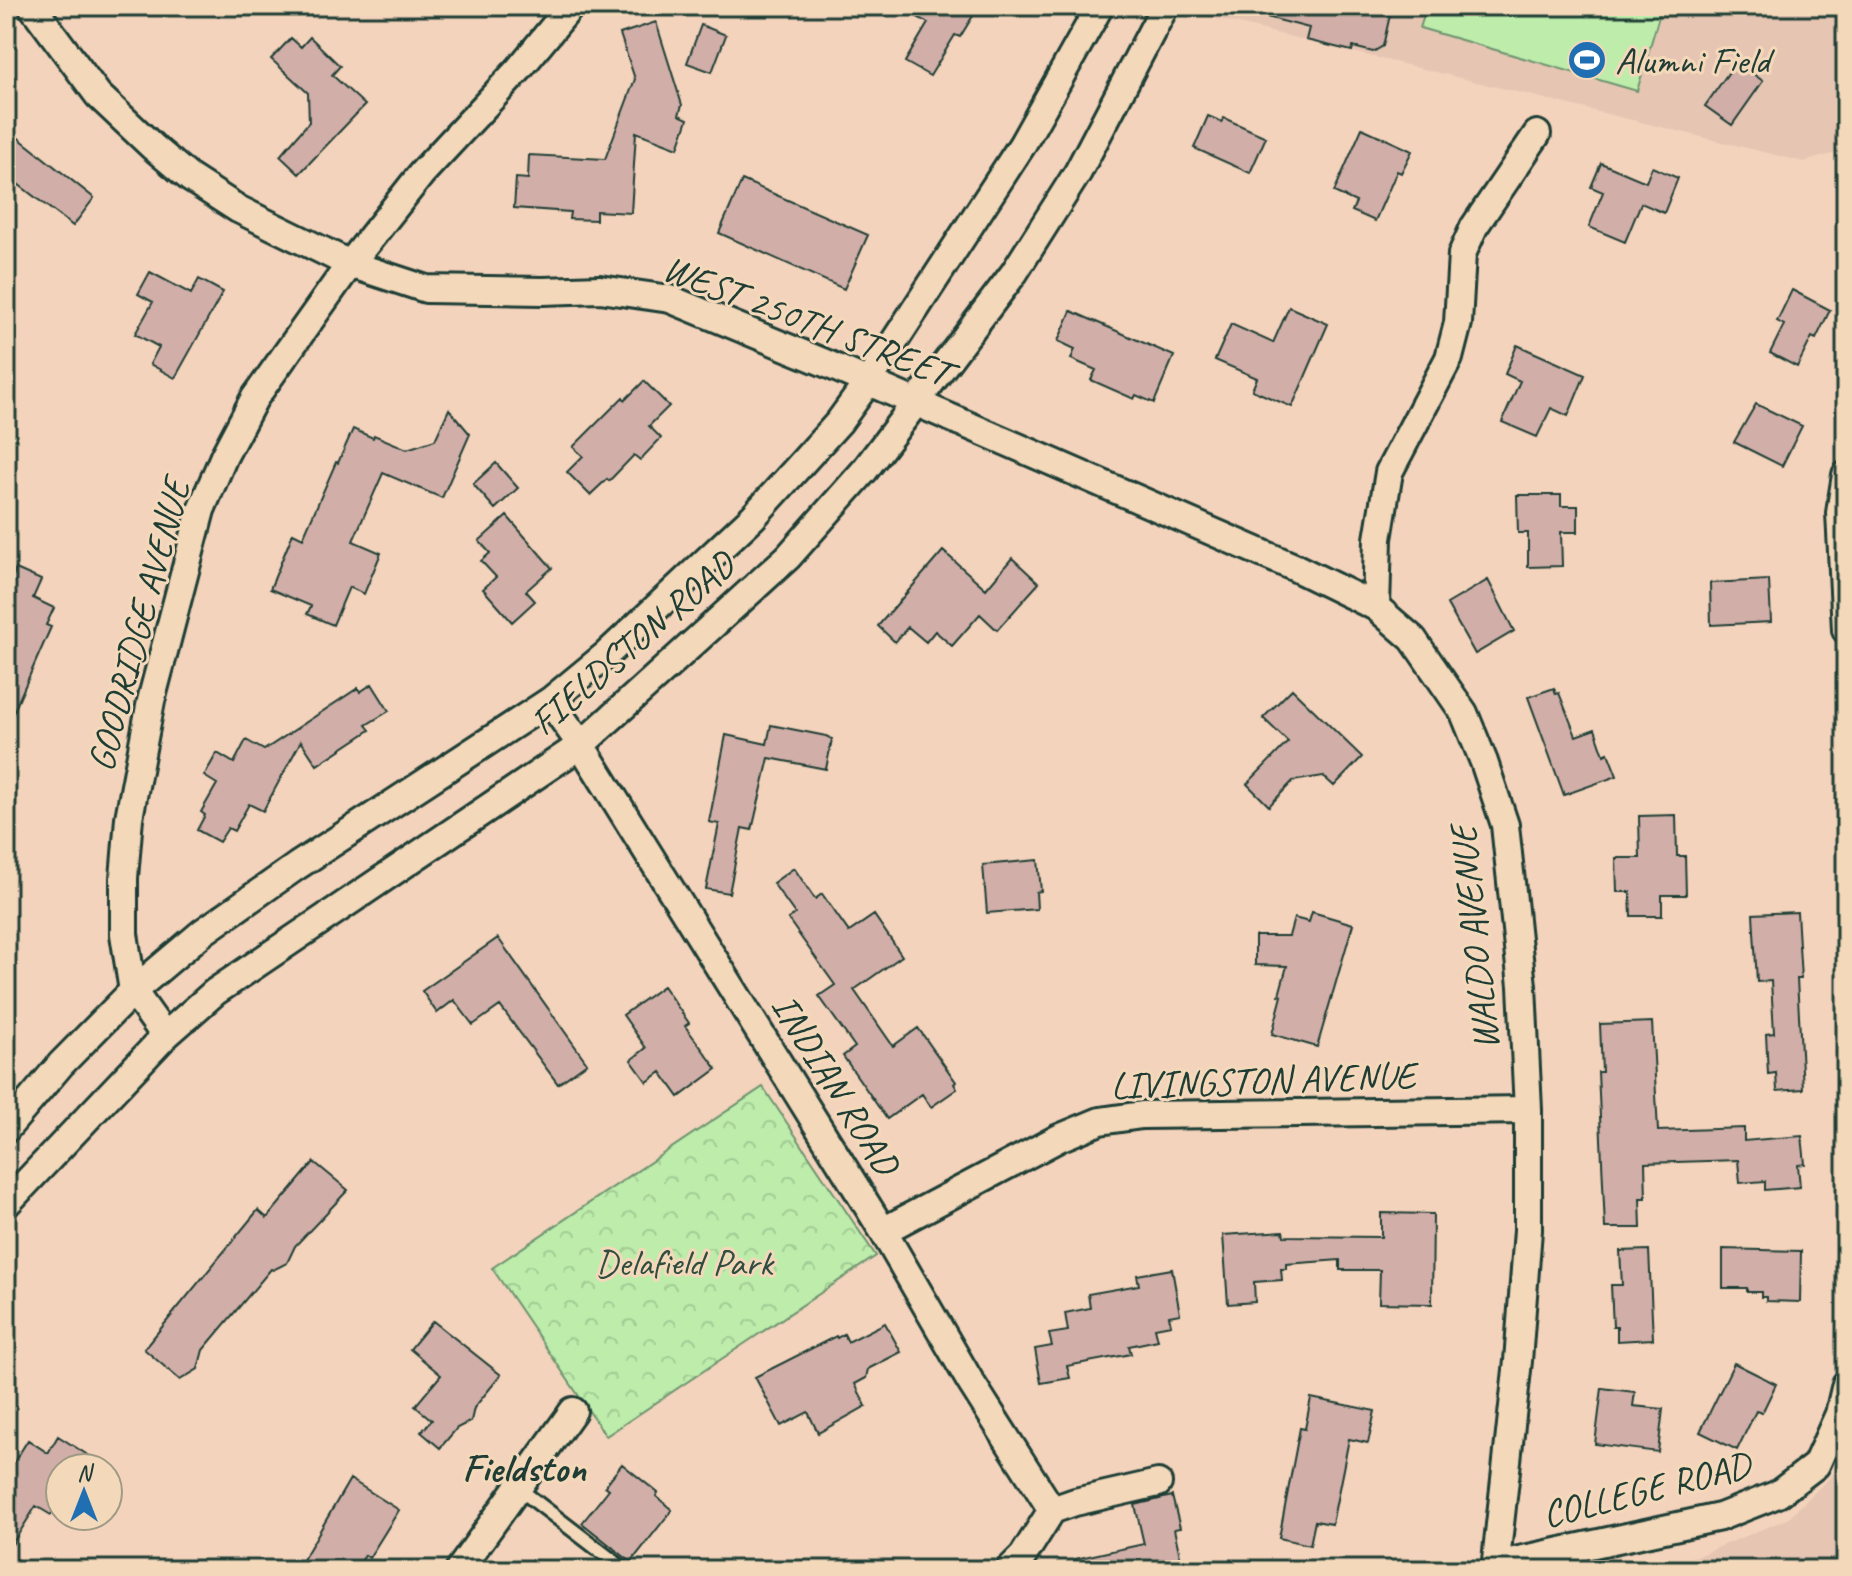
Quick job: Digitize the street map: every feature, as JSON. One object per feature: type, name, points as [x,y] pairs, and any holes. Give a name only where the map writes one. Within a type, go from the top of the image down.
[{"type":"street","name":"WEST 250TH STREET","points":[[32,6],[98,95],[190,178],[238,209],[350,264],[426,289],[600,289],[670,299],[916,402],[1296,568],[1376,607]]},
{"type":"street","name":"GOODRIDGE AVENUE","points":[[165,1036],[133,991],[124,934],[124,878],[129,818],[154,687],[201,510],[224,456],[254,399],[350,264],[422,173],[519,69],[571,6]]},
{"type":"street","name":"FIELDSTON ROAD","points":[[6,1129],[61,1064],[133,991],[203,932],[297,866],[550,701],[607,654],[753,517],[839,422],[868,382],[1022,145],[1100,6]]},
{"type":"street","name":"FIELDSTON ROAD","points":[[6,1204],[165,1036],[215,992],[581,745],[788,557],[864,471],[1014,273],[1078,172],[1165,6]]},
{"type":"street","points":[[1376,607],[1378,539],[1389,472],[1449,358],[1458,323],[1462,254],[1474,227],[1537,134]]},
{"type":"street","points":[[1846,475],[1840,513],[1846,630]]},
{"type":"street","name":"WALDO AVENUE","points":[[1376,607],[1413,639],[1464,713],[1505,825],[1522,986],[1528,1110],[1528,1230],[1518,1361],[1495,1568]]},
{"type":"street","name":"INDIAN ROAD","points":[[550,701],[581,745],[883,1231],[970,1381],[1052,1510]]},
{"type":"street","name":"LIVINGSTON AVENUE","points":[[883,1231],[1059,1138],[1100,1121],[1142,1115],[1528,1110]]},
{"type":"street","name":"COLLEGE ROAD","points":[[1495,1568],[1720,1517],[1778,1494],[1816,1465],[1839,1414],[1846,1384]]},
{"type":"street","points":[[459,1570],[573,1411]]},
{"type":"street","points":[[1009,1570],[1023,1556],[1052,1510],[1158,1483]]},
{"type":"lane","points":[[518,1488],[625,1570]]},
{"type":"shaded area","points":[[1201,6],[1846,6],[1846,150],[1804,162],[1198,14]]},
{"type":"shaded area","points":[[1846,1462],[1846,1570],[1625,1570],[1697,1556],[1787,1519]]},
{"type":"green space","name":"Alumni Field","points":[[1427,6],[1662,6],[1637,91],[1420,28]]},
{"type":"green space","name":"Delafield Park","points":[[763,1087],[876,1256],[606,1436],[492,1268]]},
{"type":"building","points":[[898,6],[979,6],[960,37],[955,35],[930,76],[905,62],[928,23]]},
{"type":"building","points":[[1260,6],[1392,6],[1383,46],[1373,52],[1353,47],[1352,51],[1306,40],[1309,28],[1259,15]]},
{"type":"building","points":[[656,22],[682,105],[679,115],[688,119],[678,148],[636,132],[631,213],[596,211],[596,220],[569,219],[570,212],[514,208],[516,178],[528,179],[529,155],[605,159],[635,79],[620,34]]},
{"type":"building","points":[[701,25],[726,35],[712,72],[687,63]]},
{"type":"building","points":[[310,37],[340,66],[332,75],[365,105],[299,174],[280,156],[309,122],[308,93],[271,59],[291,38],[301,47]]},
{"type":"building","points":[[1736,62],[1763,81],[1732,125],[1705,106]]},
{"type":"building","points":[[1208,116],[1222,122],[1224,118],[1266,137],[1250,173],[1194,148]]},
{"type":"building","points":[[6,128],[94,198],[73,226],[6,175]]},
{"type":"building","points":[[1362,128],[1412,151],[1401,173],[1397,171],[1375,221],[1352,211],[1356,202],[1334,192]]},
{"type":"building","points":[[1601,163],[1646,182],[1652,167],[1678,178],[1664,213],[1641,203],[1625,242],[1589,227],[1603,192],[1591,187]]},
{"type":"building","points":[[742,180],[868,235],[844,289],[719,233]]},
{"type":"building","points":[[150,272],[191,294],[199,279],[223,292],[175,378],[150,364],[159,347],[135,334],[153,302],[138,294]]},
{"type":"building","points":[[1792,290],[1830,310],[1816,339],[1812,337],[1797,367],[1770,353],[1784,325],[1777,321]]},
{"type":"building","points":[[1289,307],[1328,324],[1292,407],[1252,390],[1257,378],[1215,360],[1231,324],[1273,343]]},
{"type":"building","points":[[1071,311],[1174,356],[1154,403],[1136,395],[1134,399],[1091,380],[1096,370],[1071,359],[1075,349],[1058,341]]},
{"type":"building","points":[[1517,345],[1585,375],[1568,416],[1551,408],[1537,437],[1502,422],[1520,381],[1505,374]]},
{"type":"building","points":[[644,381],[669,406],[649,426],[661,438],[640,460],[634,455],[609,481],[607,479],[590,495],[567,472],[583,456],[573,447],[623,397],[625,400]]},
{"type":"building","points":[[1756,404],[1802,426],[1782,466],[1734,442]]},
{"type":"building","points":[[449,409],[470,434],[442,498],[383,473],[353,541],[381,553],[364,594],[349,587],[333,625],[307,614],[311,606],[270,589],[293,533],[303,538],[353,429],[407,449],[435,440]]},
{"type":"building","points":[[496,463],[518,488],[495,509],[473,484]]},
{"type":"building","points":[[1517,495],[1561,495],[1561,506],[1578,506],[1578,532],[1561,532],[1562,566],[1528,567],[1528,533],[1518,533]]},
{"type":"building","points":[[507,516],[552,568],[526,591],[535,601],[512,622],[483,589],[496,577],[481,561],[490,553],[479,541]]},
{"type":"building","points":[[943,551],[986,589],[1012,558],[1039,583],[997,630],[980,614],[952,646],[935,631],[926,642],[908,627],[895,642],[878,626]]},
{"type":"building","points":[[16,569],[41,580],[33,598],[54,608],[46,625],[51,627],[6,729],[6,586]]},
{"type":"building","points":[[1488,580],[1514,631],[1475,654],[1447,604]]},
{"type":"building","points":[[1769,580],[1771,622],[1711,625],[1710,583]]},
{"type":"building","points":[[372,684],[389,711],[366,725],[370,730],[317,765],[301,741],[263,811],[249,804],[234,831],[228,828],[219,842],[197,830],[205,815],[201,812],[217,784],[204,776],[217,753],[234,763],[246,740],[264,750],[358,688],[360,692]]},
{"type":"building","points":[[1554,688],[1556,694],[1559,693],[1576,736],[1595,729],[1604,755],[1608,753],[1617,776],[1564,795],[1528,697]]},
{"type":"building","points":[[1292,689],[1362,757],[1334,786],[1323,776],[1293,781],[1269,806],[1247,784],[1288,742],[1263,718]]},
{"type":"building","points":[[771,725],[832,739],[826,769],[769,758],[752,830],[742,828],[729,893],[706,889],[719,824],[709,822],[726,735],[767,744]]},
{"type":"building","points":[[1676,815],[1677,856],[1685,856],[1686,895],[1662,895],[1662,916],[1631,916],[1630,892],[1617,892],[1616,858],[1640,858],[1639,816]]},
{"type":"building","points":[[1038,860],[1041,891],[1036,892],[1037,909],[987,913],[983,865]]},
{"type":"building","points":[[794,868],[815,899],[822,894],[849,932],[874,915],[902,956],[854,990],[893,1046],[918,1028],[956,1082],[957,1089],[931,1107],[922,1094],[887,1119],[843,1056],[855,1047],[819,996],[835,985],[788,919],[795,914],[773,883]]},
{"type":"building","points":[[1312,912],[1353,924],[1317,1047],[1272,1034],[1287,966],[1255,965],[1255,936],[1289,936],[1294,918],[1309,922]]},
{"type":"building","points":[[1797,912],[1803,1089],[1777,1091],[1776,1073],[1768,1074],[1766,1034],[1774,1033],[1771,981],[1757,982],[1753,914]]},
{"type":"building","points":[[498,938],[587,1063],[558,1084],[500,1006],[473,1025],[454,1000],[437,1013],[422,991]]},
{"type":"building","points":[[663,986],[689,1023],[685,1026],[717,1069],[679,1097],[661,1072],[647,1082],[631,1060],[646,1048],[623,1015]]},
{"type":"building","points":[[1652,1022],[1658,1131],[1744,1128],[1744,1141],[1802,1136],[1805,1164],[1798,1165],[1800,1187],[1765,1190],[1765,1181],[1740,1183],[1738,1160],[1645,1163],[1646,1198],[1640,1198],[1641,1228],[1605,1228],[1598,1072],[1602,1072],[1600,1024]]},
{"type":"building","points":[[314,1162],[348,1190],[295,1246],[287,1263],[271,1269],[203,1350],[198,1369],[180,1380],[144,1349],[258,1210],[267,1218]]},
{"type":"building","points":[[1381,1213],[1433,1214],[1432,1304],[1379,1303],[1380,1270],[1340,1270],[1340,1260],[1286,1264],[1286,1269],[1281,1269],[1282,1280],[1254,1282],[1255,1302],[1228,1304],[1223,1235],[1283,1231],[1284,1236],[1381,1237]]},
{"type":"building","points":[[1723,1249],[1801,1251],[1800,1302],[1766,1301],[1766,1297],[1761,1297],[1761,1292],[1747,1292],[1747,1288],[1723,1288]]},
{"type":"building","points":[[1649,1250],[1653,1339],[1617,1341],[1617,1327],[1613,1327],[1611,1285],[1622,1285],[1620,1251]]},
{"type":"building","points":[[1172,1269],[1180,1314],[1169,1316],[1171,1325],[1155,1328],[1158,1340],[1129,1346],[1131,1354],[1067,1366],[1070,1378],[1041,1383],[1035,1349],[1052,1346],[1049,1334],[1068,1331],[1065,1313],[1090,1308],[1088,1294],[1139,1285],[1137,1275]]},
{"type":"building","points":[[433,1321],[501,1375],[474,1408],[471,1421],[457,1428],[440,1448],[421,1432],[432,1420],[415,1406],[441,1375],[410,1349]]},
{"type":"building","points":[[885,1323],[901,1352],[868,1369],[866,1378],[855,1384],[866,1406],[818,1433],[808,1412],[781,1426],[755,1377],[836,1336],[844,1334],[848,1342]]},
{"type":"building","points":[[1734,1363],[1776,1384],[1762,1413],[1756,1411],[1737,1450],[1700,1432]]},
{"type":"building","points":[[1602,1388],[1635,1392],[1633,1406],[1663,1409],[1658,1452],[1595,1444]]},
{"type":"building","points":[[1311,1398],[1375,1411],[1368,1443],[1349,1439],[1332,1524],[1315,1521],[1310,1545],[1279,1538],[1300,1428],[1305,1429]]},
{"type":"building","points":[[58,1436],[83,1452],[49,1452]]},
{"type":"building","points":[[28,1440],[46,1452],[44,1452],[44,1511],[36,1506],[6,1554],[6,1475]]},
{"type":"building","points":[[622,1464],[658,1493],[656,1496],[672,1510],[631,1562],[582,1523],[609,1489],[605,1486]]},
{"type":"building","points":[[350,1479],[399,1510],[369,1558],[365,1555],[356,1570],[297,1570]]},
{"type":"building","points":[[1172,1496],[1180,1528],[1174,1529],[1183,1570],[1076,1570],[1075,1559],[1144,1544],[1135,1505]]},
{"type":"place","name":"Alumni Field","points":[[1587,60]]},
{"type":"district","name":"Fieldston","points":[[524,1467]]}]
